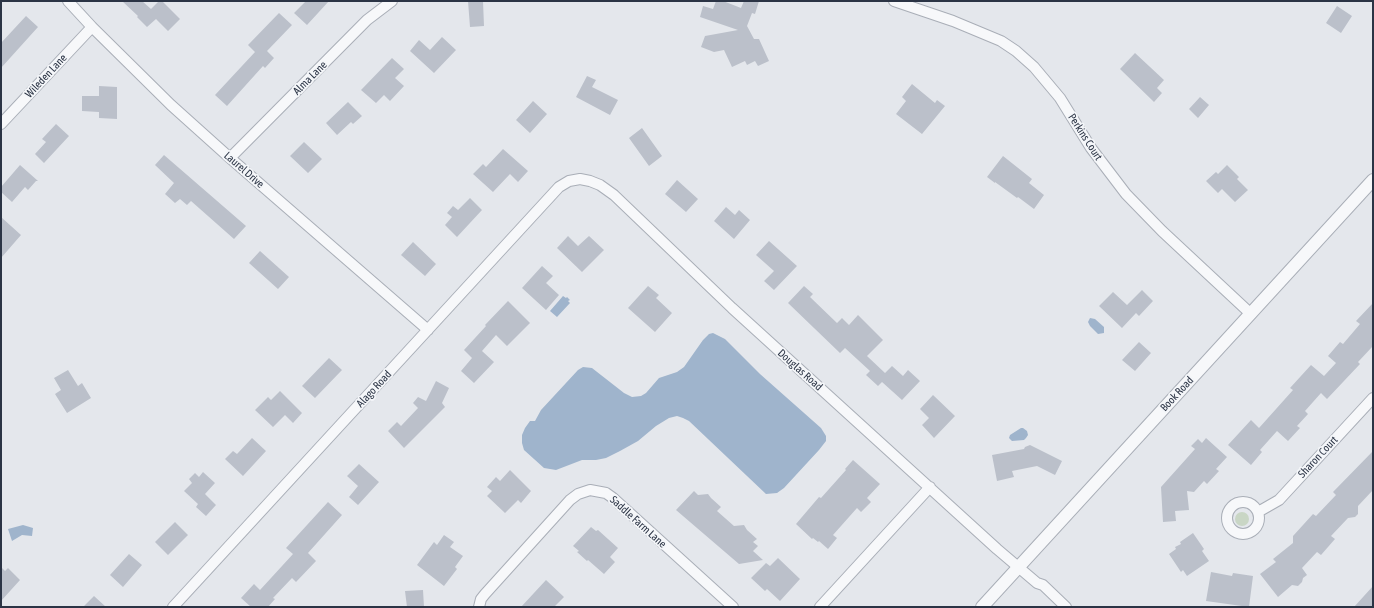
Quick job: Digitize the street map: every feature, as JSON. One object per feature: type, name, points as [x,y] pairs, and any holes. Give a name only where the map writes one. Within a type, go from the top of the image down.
[{"type":"street","name":"Laurel Drive","points":[[68,1],[170,105],[428,330]]},
{"type":"street","name":"Alma Lane","points":[[230,158],[367,20],[392,1]]},
{"type":"street","name":"Perkins Court","points":[[894,1],[953,21],[1001,41],[1016,51],[1034,67],[1060,98],[1091,148],[1126,194],[1162,231],[1251,314]]},
{"type":"street","name":"Wileden Lane","points":[[1,124],[92,27]]},
{"type":"street","name":"Alago Road","points":[[173,607],[559,187],[569,181],[580,179]]},
{"type":"street","name":"Douglas Road","points":[[580,179],[600,185],[614,195],[732,308],[1018,567],[1037,583],[1043,585],[1066,607]]},
{"type":"street","name":"Book Road","points":[[982,607],[1373,180]]},
{"type":"street","name":"Sharon Court","points":[[1258,512],[1279,500],[1373,398]]},
{"type":"street","points":[[820,607],[930,487]]},
{"type":"street","name":"Saddle Farm Lane","points":[[478,607],[481,599],[489,588],[570,500],[578,494],[590,490],[606,494],[613,498],[733,607]]},
{"type":"green space","points":[[1239,512],[1245,512],[1249,516],[1249,522],[1245,526],[1239,526],[1235,522],[1235,516]]},
{"type":"water","points":[[563,296],[570,300],[568,301],[570,303],[557,317],[550,311]]},
{"type":"water","points":[[1090,318],[1095,319],[1104,327],[1104,333],[1098,334],[1090,326],[1088,322]]},
{"type":"water","points":[[713,333],[725,339],[760,374],[821,428],[826,436],[826,441],[819,450],[784,488],[777,493],[766,494],[689,421],[677,416],[669,418],[656,426],[638,441],[606,458],[582,460],[556,470],[544,468],[524,450],[522,435],[525,428],[530,421],[535,421],[541,410],[578,370],[583,367],[592,368],[624,393],[632,397],[641,396],[646,393],[659,378],[677,372],[684,367],[703,340],[709,334]]},
{"type":"water","points":[[1021,428],[1027,431],[1028,435],[1026,438],[1024,440],[1012,441],[1009,438],[1010,435]]},
{"type":"water","points":[[23,525],[33,528],[32,536],[22,535],[12,541],[8,529]]},
{"type":"building","points":[[122,1],[142,1],[151,9],[159,1],[162,1],[180,19],[168,31],[156,19],[147,27]]},
{"type":"building","points":[[306,1],[329,1],[307,25],[294,13]]},
{"type":"building","points":[[468,1],[483,1],[484,26],[470,27]]},
{"type":"building","points":[[716,1],[723,1],[741,8],[744,1],[759,1],[755,14],[752,13],[747,26],[754,39],[759,39],[769,61],[758,66],[755,61],[747,65],[745,61],[732,67],[724,50],[714,52],[701,47],[705,36],[738,30],[700,17],[703,6],[713,9]]},
{"type":"building","points":[[1337,6],[1352,16],[1341,33],[1326,23]]},
{"type":"building","points":[[279,13],[292,25],[267,51],[274,58],[265,68],[263,66],[227,106],[215,95],[255,52],[248,45]]},
{"type":"building","points":[[26,16],[38,27],[1,68],[1,43]]},
{"type":"building","points":[[442,37],[456,50],[434,73],[410,51],[419,40],[430,50]]},
{"type":"building","points":[[1135,53],[1164,80],[1157,88],[1162,93],[1154,102],[1120,69]]},
{"type":"building","points":[[392,58],[404,69],[395,78],[404,86],[390,101],[384,95],[376,103],[361,90]]},
{"type":"building","points":[[587,76],[596,80],[592,87],[618,100],[610,115],[576,97]]},
{"type":"building","points":[[912,84],[935,103],[937,100],[945,106],[922,134],[896,114],[906,101],[902,97]]},
{"type":"building","points":[[99,86],[117,87],[117,119],[99,118],[99,112],[82,111],[82,96],[99,96]]},
{"type":"building","points":[[1200,97],[1209,105],[1198,118],[1189,109]]},
{"type":"building","points":[[533,101],[547,114],[530,133],[516,120]]},
{"type":"building","points":[[348,102],[362,116],[353,124],[351,122],[337,135],[326,123]]},
{"type":"building","points":[[56,124],[69,136],[44,163],[35,154],[46,142],[42,139]]},
{"type":"building","points":[[642,128],[662,156],[649,166],[629,138]]},
{"type":"building","points":[[304,142],[322,159],[308,173],[290,156]]},
{"type":"building","points":[[503,149],[528,171],[518,182],[510,174],[493,192],[473,174],[483,164],[486,167]]},
{"type":"building","points":[[164,155],[246,226],[234,239],[191,201],[187,205],[180,199],[175,203],[165,194],[174,183],[155,165]]},
{"type":"building","points":[[1003,156],[1032,179],[1029,183],[1044,195],[1034,209],[987,177]]},
{"type":"building","points":[[20,165],[38,181],[36,181],[28,190],[25,187],[12,202],[1,192],[1,187]]},
{"type":"building","points":[[1227,165],[1239,177],[1237,179],[1248,190],[1235,202],[1222,189],[1218,193],[1206,181],[1216,172],[1218,174]]},
{"type":"building","points":[[677,180],[698,199],[686,212],[665,194]]},
{"type":"building","points":[[470,198],[482,210],[457,237],[445,225],[452,217],[447,213],[453,206],[458,210]]},
{"type":"building","points":[[726,207],[735,215],[739,210],[750,220],[734,239],[714,221]]},
{"type":"building","points":[[1,217],[21,235],[1,258]]},
{"type":"building","points":[[568,236],[578,246],[589,236],[604,250],[582,272],[557,248]]},
{"type":"building","points":[[769,241],[797,266],[774,290],[764,281],[774,271],[756,255]]},
{"type":"building","points":[[413,242],[436,264],[425,276],[401,255]]},
{"type":"building","points":[[260,251],[289,277],[278,289],[249,263]]},
{"type":"building","points":[[542,266],[553,276],[546,283],[559,295],[546,310],[522,288]]},
{"type":"building","points":[[648,286],[659,295],[656,298],[672,313],[655,332],[628,308]]},
{"type":"building","points":[[804,286],[813,294],[810,297],[837,323],[842,318],[849,325],[858,315],[883,340],[867,356],[885,373],[892,366],[903,376],[908,370],[920,381],[902,400],[882,382],[878,386],[866,375],[870,371],[845,348],[840,353],[788,303]]},
{"type":"building","points":[[1142,290],[1153,301],[1139,316],[1136,313],[1122,328],[1099,306],[1113,292],[1127,305]]},
{"type":"building","points":[[508,301],[530,323],[507,346],[496,335],[482,351],[494,362],[474,383],[461,371],[472,358],[464,350]]},
{"type":"building","points":[[1373,303],[1373,346],[1358,362],[1360,364],[1327,399],[1321,393],[1305,411],[1308,414],[1297,426],[1300,428],[1288,441],[1277,431],[1260,450],[1262,452],[1251,465],[1228,445],[1251,420],[1259,428],[1293,390],[1290,388],[1311,365],[1324,376],[1336,363],[1328,356],[1340,342],[1343,344],[1360,324],[1356,321]]},
{"type":"building","points":[[1139,342],[1151,353],[1135,371],[1122,360]]},
{"type":"building","points":[[329,358],[342,370],[315,398],[302,386]]},
{"type":"building","points":[[68,370],[78,386],[82,383],[91,398],[67,413],[55,394],[61,390],[54,378]]},
{"type":"building","points":[[436,381],[449,388],[442,403],[445,407],[404,448],[388,431],[397,422],[401,426],[418,408],[413,403],[418,397],[426,401]]},
{"type":"building","points":[[280,391],[302,413],[293,423],[285,415],[273,427],[255,410],[268,397],[271,400]]},
{"type":"building","points":[[933,395],[955,416],[934,438],[922,425],[929,418],[920,409]]},
{"type":"building","points":[[252,438],[266,451],[243,476],[225,459],[233,451],[237,454]]},
{"type":"building","points":[[1206,438],[1227,457],[1216,469],[1219,471],[1207,484],[1204,481],[1194,492],[1187,491],[1189,510],[1175,511],[1176,521],[1163,522],[1161,487],[1195,449],[1191,446],[1198,439],[1202,443]]},
{"type":"building","points":[[1030,445],[1062,461],[1055,475],[1037,466],[1012,471],[1014,477],[997,481],[992,455],[1024,449]]},
{"type":"building","points":[[1373,451],[1373,490],[1358,506],[1358,514],[1355,517],[1348,518],[1331,536],[1335,539],[1321,555],[1317,552],[1302,568],[1307,575],[1303,578],[1302,582],[1298,586],[1292,585],[1278,597],[1260,574],[1276,562],[1273,559],[1293,543],[1293,536],[1313,514],[1316,516],[1336,495],[1333,492]]},
{"type":"building","points":[[853,460],[880,484],[867,498],[871,502],[861,512],[857,508],[833,535],[837,538],[828,549],[819,541],[818,542],[813,538],[812,539],[796,524],[819,497],[821,498],[846,470],[845,469]]},
{"type":"building","points":[[359,464],[379,482],[358,505],[349,497],[358,486],[347,476]]},
{"type":"building","points":[[510,470],[531,491],[521,503],[518,500],[505,513],[487,496],[492,491],[487,487],[496,477],[500,481]]},
{"type":"building","points":[[203,472],[215,483],[205,494],[216,505],[206,516],[196,507],[198,504],[184,491],[192,483],[189,479],[195,473],[199,477]]},
{"type":"building","points":[[694,491],[698,495],[708,494],[721,507],[717,511],[734,526],[744,525],[747,530],[757,539],[753,542],[758,546],[753,551],[763,560],[739,564],[676,510]]},
{"type":"building","points":[[328,502],[342,515],[308,553],[316,561],[296,582],[292,578],[273,598],[275,599],[268,607],[251,607],[241,598],[254,584],[260,590],[293,554],[286,548]]},
{"type":"building","points":[[175,522],[188,535],[168,555],[155,542]]},
{"type":"building","points":[[591,527],[596,531],[598,530],[618,548],[610,557],[615,562],[604,574],[577,552],[579,551],[573,546]]},
{"type":"building","points":[[1193,533],[1204,549],[1202,551],[1209,561],[1187,576],[1183,570],[1181,572],[1169,554],[1176,549],[1175,547],[1181,544],[1180,542]]},
{"type":"building","points":[[444,535],[454,542],[450,547],[463,556],[455,567],[457,569],[444,586],[417,565],[434,542],[437,545]]},
{"type":"building","points":[[129,554],[142,565],[123,587],[110,575]]},
{"type":"building","points":[[778,558],[800,579],[780,601],[767,589],[765,591],[751,578],[766,563],[770,566]]},
{"type":"building","points":[[1,567],[5,571],[8,568],[20,580],[1,601]]},
{"type":"building","points":[[1211,572],[1232,576],[1233,573],[1253,576],[1249,607],[1206,601]]},
{"type":"building","points":[[546,580],[564,597],[554,607],[521,607]]},
{"type":"building","points":[[1373,586],[1373,607],[1354,607]]},
{"type":"building","points":[[423,590],[424,607],[407,607],[405,591]]},
{"type":"building","points":[[94,596],[106,607],[83,607]]}]
